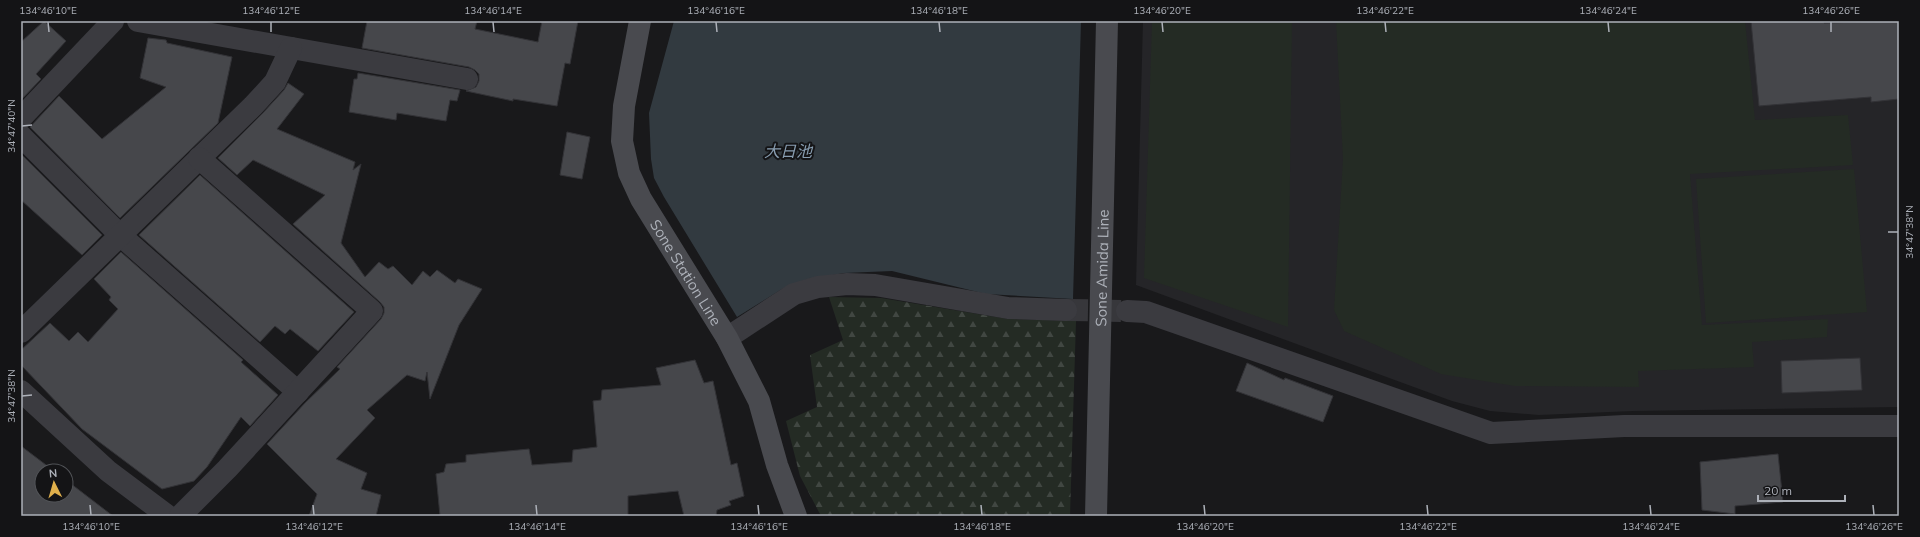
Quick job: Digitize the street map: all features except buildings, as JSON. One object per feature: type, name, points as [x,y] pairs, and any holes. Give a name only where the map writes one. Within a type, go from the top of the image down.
[{"type":"main road","name":"Sone Station Line","points":[[640,21],[624,106],[622,141],[629,173],[642,199],[727,338],[759,401],[777,465],[796,516]]},
{"type":"main road","name":"Sone Amida Line","points":[[1096,516],[1107,21]]},
{"type":"street","points":[[21,118],[113,21]]},
{"type":"street","points":[[138,21],[467,78]]},
{"type":"street","points":[[21,332],[199,158],[274,82],[291,48]]},
{"type":"street","points":[[21,136],[120,235],[298,392]]},
{"type":"street","points":[[180,516],[227,469],[372,312],[199,158]]},
{"type":"street","points":[[727,338],[794,294],[818,287],[847,284],[875,284],[1008,308],[1066,310]]},
{"type":"street","points":[[1127,311],[1146,312],[1491,433],[1624,426],[1899,426]]},
{"type":"street","points":[[21,391],[108,471],[168,516]]},
{"type":"shaded area","points":[[1143,21],[1899,21],[1899,407],[1633,411],[1539,415],[1490,411],[1452,401],[1136,285]]},
{"type":"green space","points":[[1152,21],[1292,21],[1288,327],[1144,278]]},
{"type":"green space","points":[[1336,21],[1745,21],[1755,120],[1848,115],[1853,165],[1690,174],[1702,325],[1828,319],[1827,337],[1752,342],[1754,367],[1638,371],[1639,387],[1515,386],[1441,374],[1344,331],[1334,310],[1343,159]]},
{"type":"green space","points":[[1854,169],[1867,312],[1706,323],[1696,179]]},
{"type":"green space","points":[[829,297],[881,298],[1008,319],[1076,321],[1070,516],[821,516],[800,476],[786,421],[817,407],[810,355],[843,340]]},
{"type":"water","name":"大日池","points":[[674,21],[1081,21],[1073,299],[986,294],[892,271],[844,273],[805,280],[782,289],[737,317],[654,178],[651,159],[649,113]]},
{"type":"tunnel","points":[[1066,310],[1127,311]]}]
